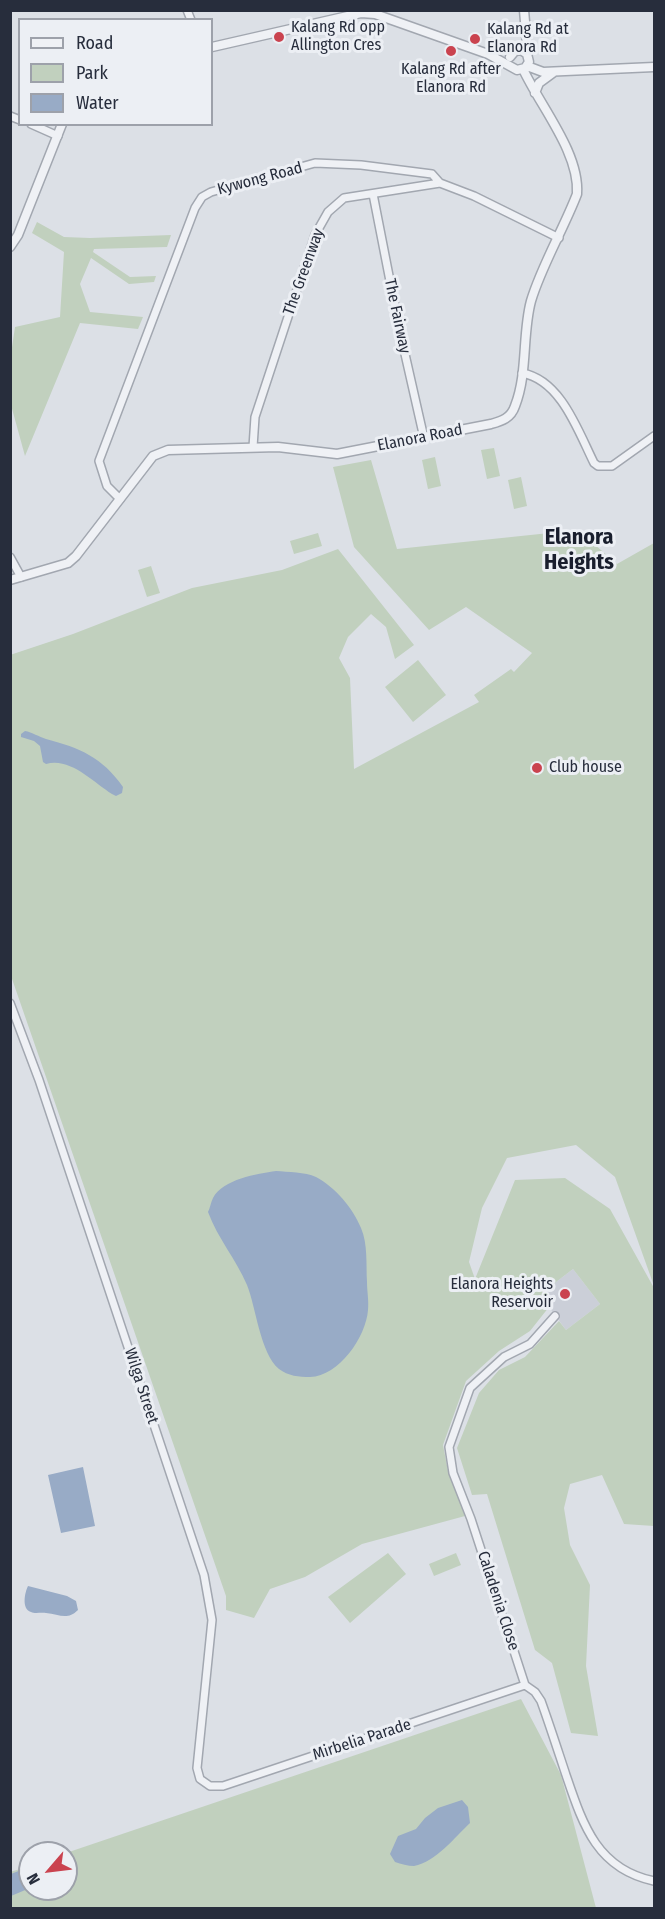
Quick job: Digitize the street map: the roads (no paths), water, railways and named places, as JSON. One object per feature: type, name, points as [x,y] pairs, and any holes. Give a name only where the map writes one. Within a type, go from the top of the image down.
[{"type":"street","points":[[512,67],[509,62],[527,45],[524,10]]},
{"type":"street","points":[[213,47],[361,13],[375,14],[489,54],[517,70],[525,67],[537,71],[555,72],[654,67]]},
{"type":"street","points":[[489,54],[516,53],[528,58],[525,67]]},
{"type":"street","name":"Elanora Road","points":[[10,580],[68,563],[76,556],[153,456],[168,450],[278,447],[337,454],[505,420],[517,404],[531,299],[578,194],[578,182],[570,155],[536,93],[525,67]]},
{"type":"street","points":[[536,93],[538,84],[555,72]]},
{"type":"street","points":[[35,126],[57,136]]},
{"type":"street","points":[[10,247],[18,235],[61,126]]},
{"type":"street","name":"Kywong Road","points":[[120,499],[107,486],[99,460],[169,273],[195,208],[202,197],[212,192],[315,164],[361,165],[432,174],[440,183],[474,196],[558,238]]},
{"type":"street","name":"The Greenway","points":[[253,447],[255,417],[315,235],[328,212],[344,198],[440,183]]},
{"type":"street","name":"The Fairway","points":[[373,194],[400,332],[424,438]]},
{"type":"street","points":[[522,373],[542,380],[555,393],[569,413],[594,463],[598,466],[612,466],[654,436]]},
{"type":"street","points":[[10,557],[21,577]]},
{"type":"street","name":"Wilga Street","points":[[10,1003],[39,1080],[204,1575],[212,1620],[197,1768],[200,1779]]},
{"type":"street","name":"Caladenia Close","points":[[555,1316],[530,1344],[504,1357],[470,1388],[449,1447],[453,1473],[471,1520],[525,1685],[542,1701],[580,1818],[609,1860],[639,1878],[654,1881]]},
{"type":"street","name":"Mirbelia Parade","points":[[200,1779],[210,1786],[223,1786],[525,1685]]},
{"type":"water","points":[[25,731],[89,755],[115,777],[123,787],[122,793],[116,796],[112,794],[72,767],[64,764],[46,764],[43,762],[40,746],[34,741],[21,737]]},
{"type":"water","points":[[276,1171],[312,1175],[330,1186],[353,1213],[365,1241],[368,1303],[366,1321],[349,1353],[331,1370],[321,1375],[310,1377],[290,1375],[279,1369],[273,1362],[263,1341],[247,1285],[208,1212],[213,1198],[224,1186],[241,1178]]},
{"type":"water","points":[[83,1467],[95,1526],[61,1533],[48,1475]]},
{"type":"water","points":[[28,1586],[67,1596],[76,1601],[78,1610],[66,1616],[31,1612],[25,1604]]},
{"type":"water","points":[[462,1800],[468,1807],[470,1823],[445,1848],[422,1864],[414,1866],[395,1862],[390,1854],[398,1836],[416,1829],[438,1808]]},
{"type":"water","points":[[18,1871],[18,1893],[11,1896],[11,1874]]},
{"type":"place","name":"Kalang Rd opp Allington Cres","points":[[279,37]]},
{"type":"place","name":"Kalang Rd at Elanora Rd","points":[[475,39]]},
{"type":"place","name":"Kalang Rd after Elanora Rd","points":[[451,51]]},
{"type":"place","name":"Club house","points":[[537,768]]},
{"type":"place","name":"Elanora Heights Reservoir","points":[[565,1294]]},
{"type":"district","name":"Elanora Heights","points":[[579,550]]}]
